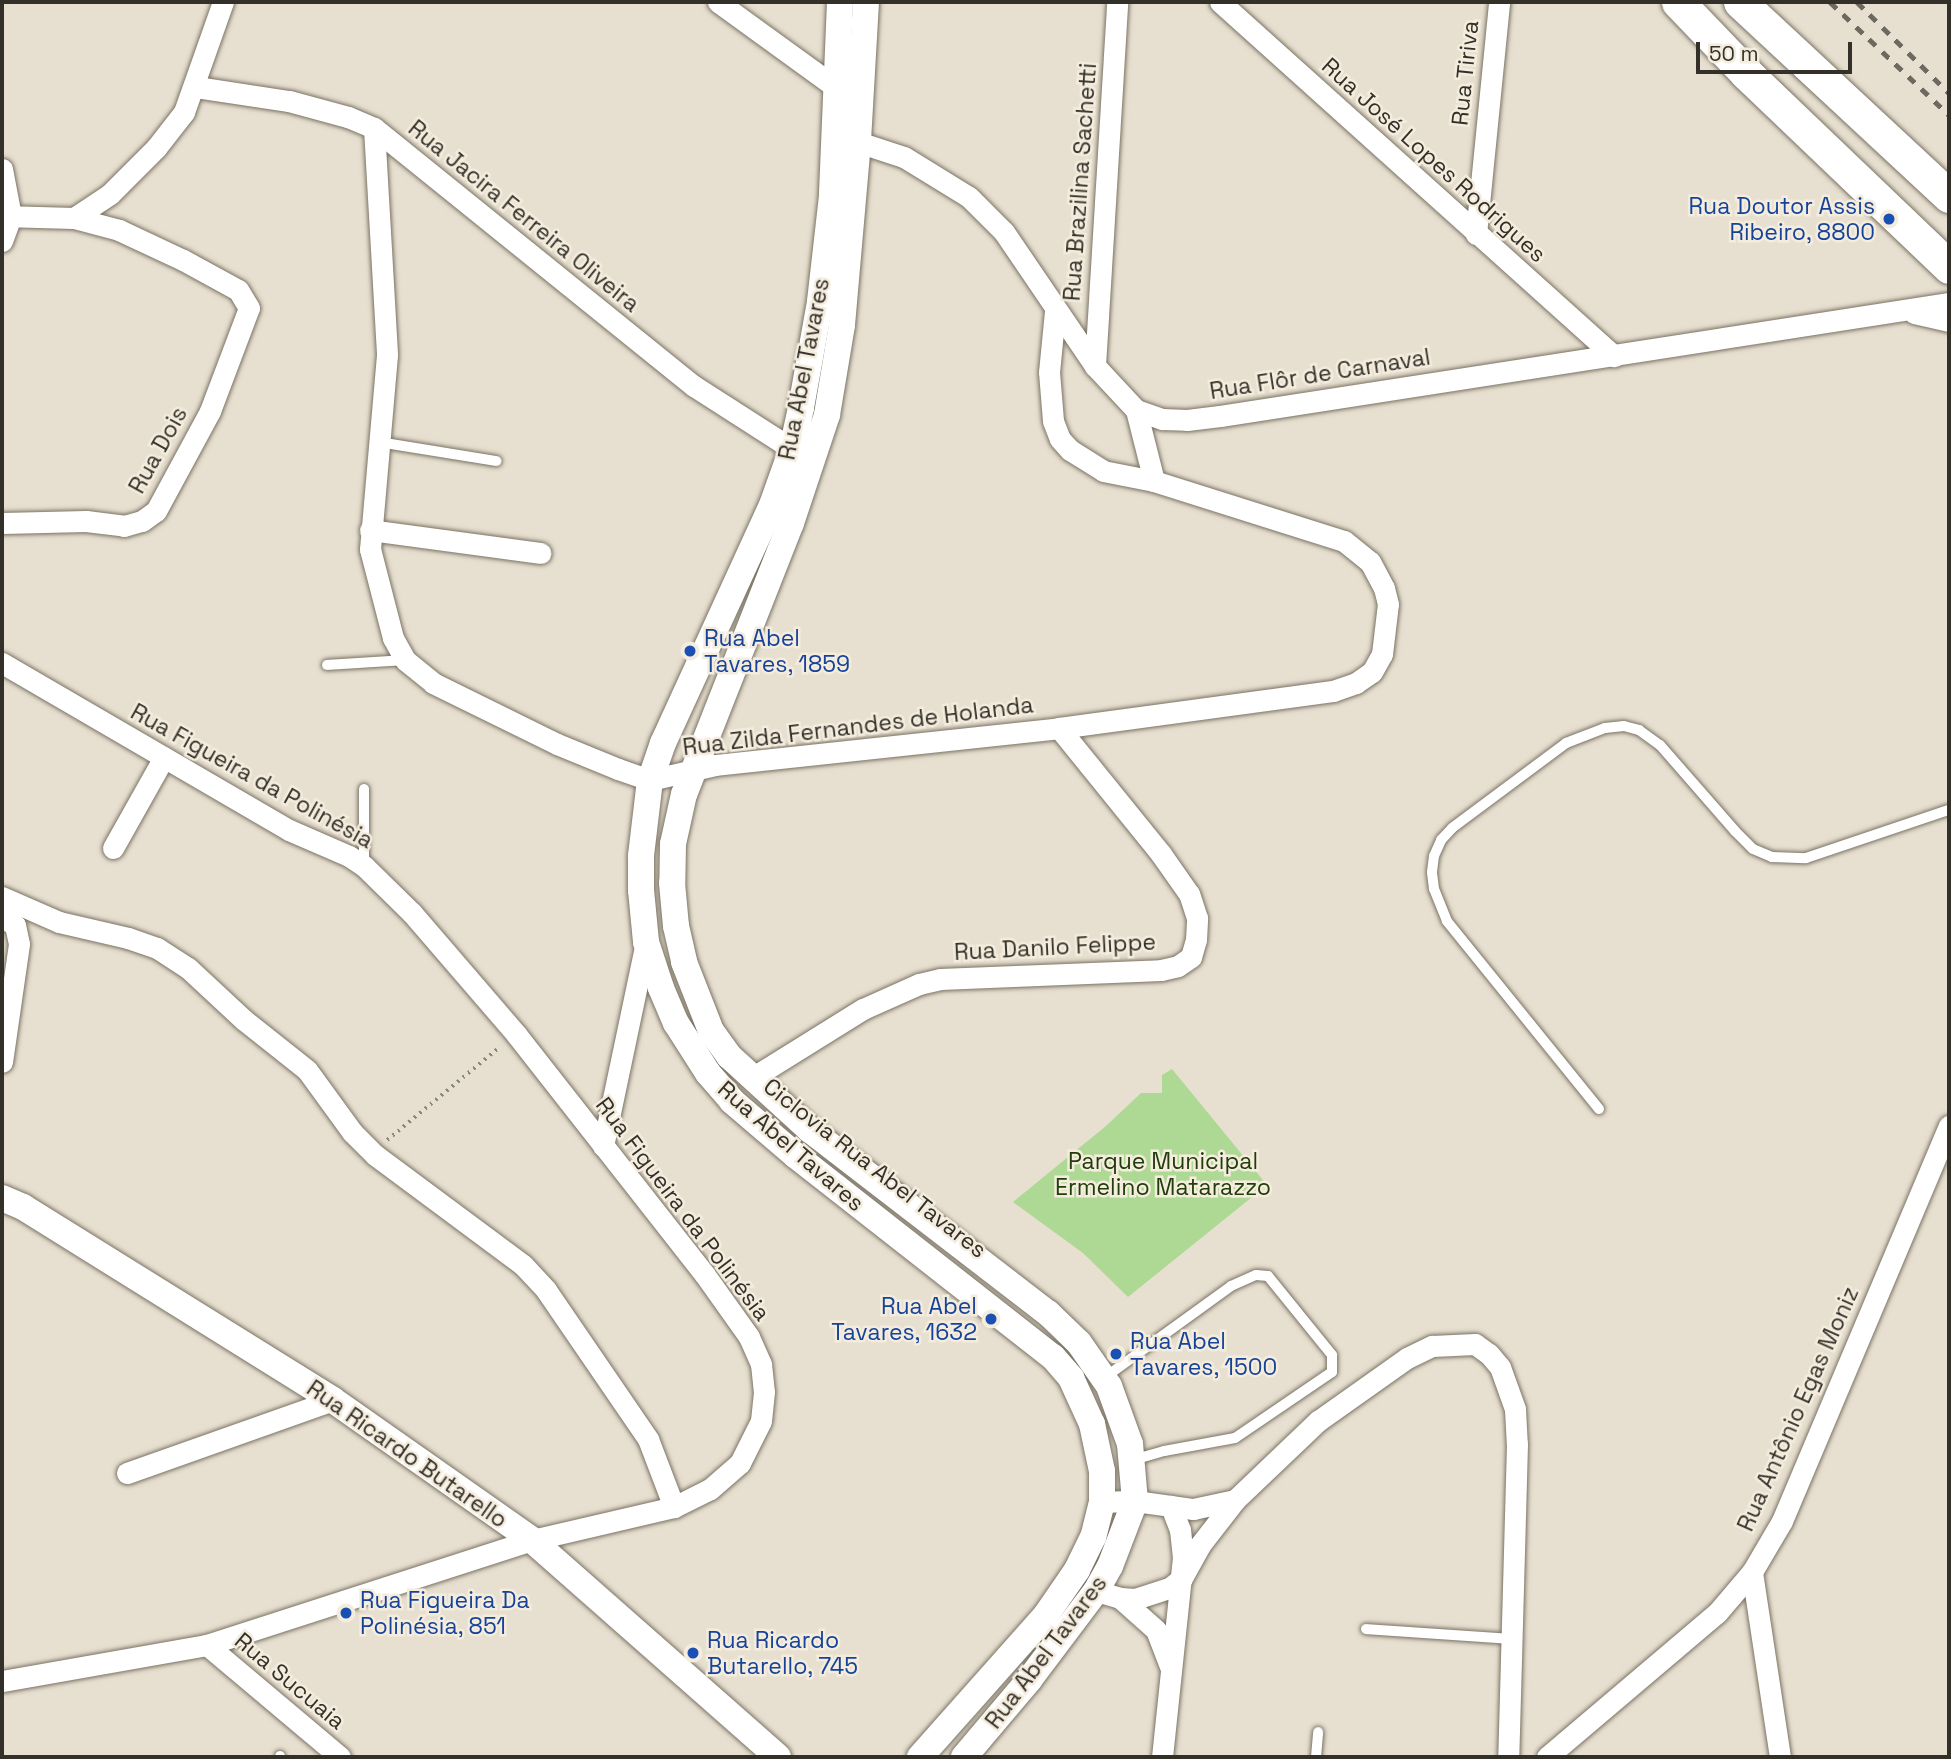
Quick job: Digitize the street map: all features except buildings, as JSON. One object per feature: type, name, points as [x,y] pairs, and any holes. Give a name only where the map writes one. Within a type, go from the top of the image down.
[{"type":"main road","points":[[1678,2],[1746,73],[1949,267]]},
{"type":"main road","points":[[1740,2],[1949,196]]},
{"type":"street","points":[[6,216],[74,218],[110,194],[156,148],[184,112],[223,2]]},
{"type":"street","points":[[718,2],[838,89]]},
{"type":"street","name":"Rua Abel Tavares","points":[[840,2],[832,196],[820,302],[792,449],[744,571],[663,743],[650,780],[641,856],[646,942],[676,1023],[696,1057],[732,1101],[795,1155],[1053,1357],[1071,1378],[1083,1400],[1098,1445],[1102,1502],[1093,1537],[1059,1597],[920,1757]]},
{"type":"street","name":"Rua Abel Tavares","points":[[866,2],[858,142],[842,325],[827,415],[791,523],[693,771],[673,844],[672,883],[676,926],[684,962],[711,1031],[729,1056],[810,1130],[1048,1313],[1079,1343],[1104,1378],[1122,1421],[1133,1460],[1135,1501],[1108,1595],[1029,1680],[964,1757]]},
{"type":"street","name":"Rua Brazilina Sachetti","points":[[1095,366],[1117,2]]},
{"type":"street","name":"Rua José Lopes Rodrigues","points":[[1220,2],[1614,356]]},
{"type":"street","name":"Rua Tiriva","points":[[1476,234],[1499,2]]},
{"type":"street","name":"Rua Jacira Ferreira Oliveira","points":[[195,87],[300,104],[348,117],[374,128],[694,386],[792,449]]},
{"type":"street","points":[[374,128],[387,328],[387,367],[370,530],[376,581],[394,638],[405,660],[425,678],[557,744],[650,780]]},
{"type":"street","points":[[858,142],[904,157],[969,197],[1004,232],[1055,311],[1095,366],[1136,410],[1154,481]]},
{"type":"street","points":[[2,169],[6,216],[2,241]]},
{"type":"street","name":"Rua Dois","points":[[2,523],[86,522],[124,526],[142,521],[156,511],[210,411],[249,307],[238,290],[183,260],[119,230],[74,218]]},
{"type":"street","name":"Rua Flôr de Carnaval","points":[[1136,410],[1162,419],[1187,421],[1949,303]]},
{"type":"street","name":"Rua Zilda Fernandes de Holanda","points":[[650,780],[715,765],[1059,728],[1333,691],[1356,683],[1372,672],[1382,654],[1388,604],[1378,574],[1359,550],[1344,541],[1154,481],[1103,471],[1070,450],[1060,439],[1053,421],[1050,382],[1055,311]]},
{"type":"street","name":"Rua Flôr de Carnaval","points":[[1906,311],[1949,321]]},
{"type":"street","points":[[370,530],[540,553]]},
{"type":"street","name":"Rua Figueira da Polinésia","points":[[2,663],[289,830],[349,856],[365,866],[412,913],[516,1034],[705,1275],[749,1338],[761,1364],[764,1392],[761,1420],[752,1445],[729,1476],[674,1507],[532,1540],[207,1645],[2,1681]]},
{"type":"street","name":"Rua Danilo Felippe","points":[[752,1078],[863,1009],[919,984],[940,979],[1161,970],[1178,966],[1191,957],[1196,940],[1196,918],[1189,894],[1059,728]]},
{"type":"street","points":[[113,848],[164,757]]},
{"type":"street","points":[[2,897],[60,922],[128,938],[157,948],[188,968],[244,1020],[307,1070],[352,1132],[375,1155],[509,1253],[536,1279],[648,1439],[674,1507]]},
{"type":"street","points":[[2,917],[15,925],[19,944],[7,1000],[2,1062]]},
{"type":"street","points":[[603,1146],[646,942]]},
{"type":"street","name":"Rua Antônio Egas Moniz","points":[[1546,1757],[1717,1613],[1752,1572],[1782,1521],[1949,1126]]},
{"type":"street","name":"Rua Ricardo Butarello","points":[[2,1198],[56,1227],[333,1400],[532,1540],[778,1757]]},
{"type":"street","points":[[1108,1595],[1147,1597],[1171,1587],[1182,1578],[1200,1545],[1235,1500],[1318,1421],[1407,1357],[1432,1346],[1475,1344],[1489,1353],[1508,1386],[1515,1409],[1517,1444],[1508,1757]]},
{"type":"street","points":[[127,1473],[333,1400]]},
{"type":"street","points":[[1102,1502],[1135,1501],[1193,1509],[1235,1500]]},
{"type":"street","points":[[1162,1757],[1182,1578],[1182,1542],[1171,1506]]},
{"type":"street","points":[[1752,1572],[1780,1757]]},
{"type":"street","points":[[1108,1595],[1156,1630],[1172,1676]]},
{"type":"street","name":"Rua Sucuaia","points":[[207,1645],[340,1757]]},
{"type":"lane","points":[[379,442],[496,461]]},
{"type":"lane","points":[[327,665],[405,660]]},
{"type":"lane","points":[[1599,1109],[1447,921],[1434,889],[1432,872],[1434,856],[1441,840],[1452,828],[1566,743],[1605,728],[1624,726],[1639,730],[1660,745],[1735,831],[1754,849],[1772,858],[1806,858],[1949,810]]},
{"type":"lane","points":[[364,789],[365,866]]},
{"type":"lane","points":[[1104,1378],[1231,1286],[1256,1275],[1268,1276],[1332,1355],[1332,1372],[1235,1438],[1164,1451],[1133,1460]]},
{"type":"lane","points":[[1366,1629],[1511,1639]]},
{"type":"lane","points":[[1316,1757],[1318,1732]]},
{"type":"path","points":[[375,1155],[382,1145],[516,1034]]},
{"type":"green space","name":"Parque Municipal Ermelino Matarazzo","points":[[1172,1069],[1267,1185],[1128,1297],[1083,1253],[1013,1202],[1106,1126],[1141,1093],[1162,1093],[1162,1075]]},
{"type":"railway","points":[[1830,2],[1949,115]]},
{"type":"railway","points":[[1857,2],[1949,93]]},
{"type":"place","name":"Rua Doutor Assis Ribeiro, 8800","points":[[1889,219]]},
{"type":"place","name":"Rua Abel Tavares, 1859","points":[[690,651]]},
{"type":"place","name":"Rua Abel Tavares, 1632","points":[[991,1319]]},
{"type":"place","name":"Rua Abel Tavares, 1500","points":[[1116,1354]]},
{"type":"place","name":"Rua Figueira Da Polinésia, 851","points":[[346,1613]]},
{"type":"place","name":"Rua Ricardo Butarello, 745","points":[[693,1653]]}]
